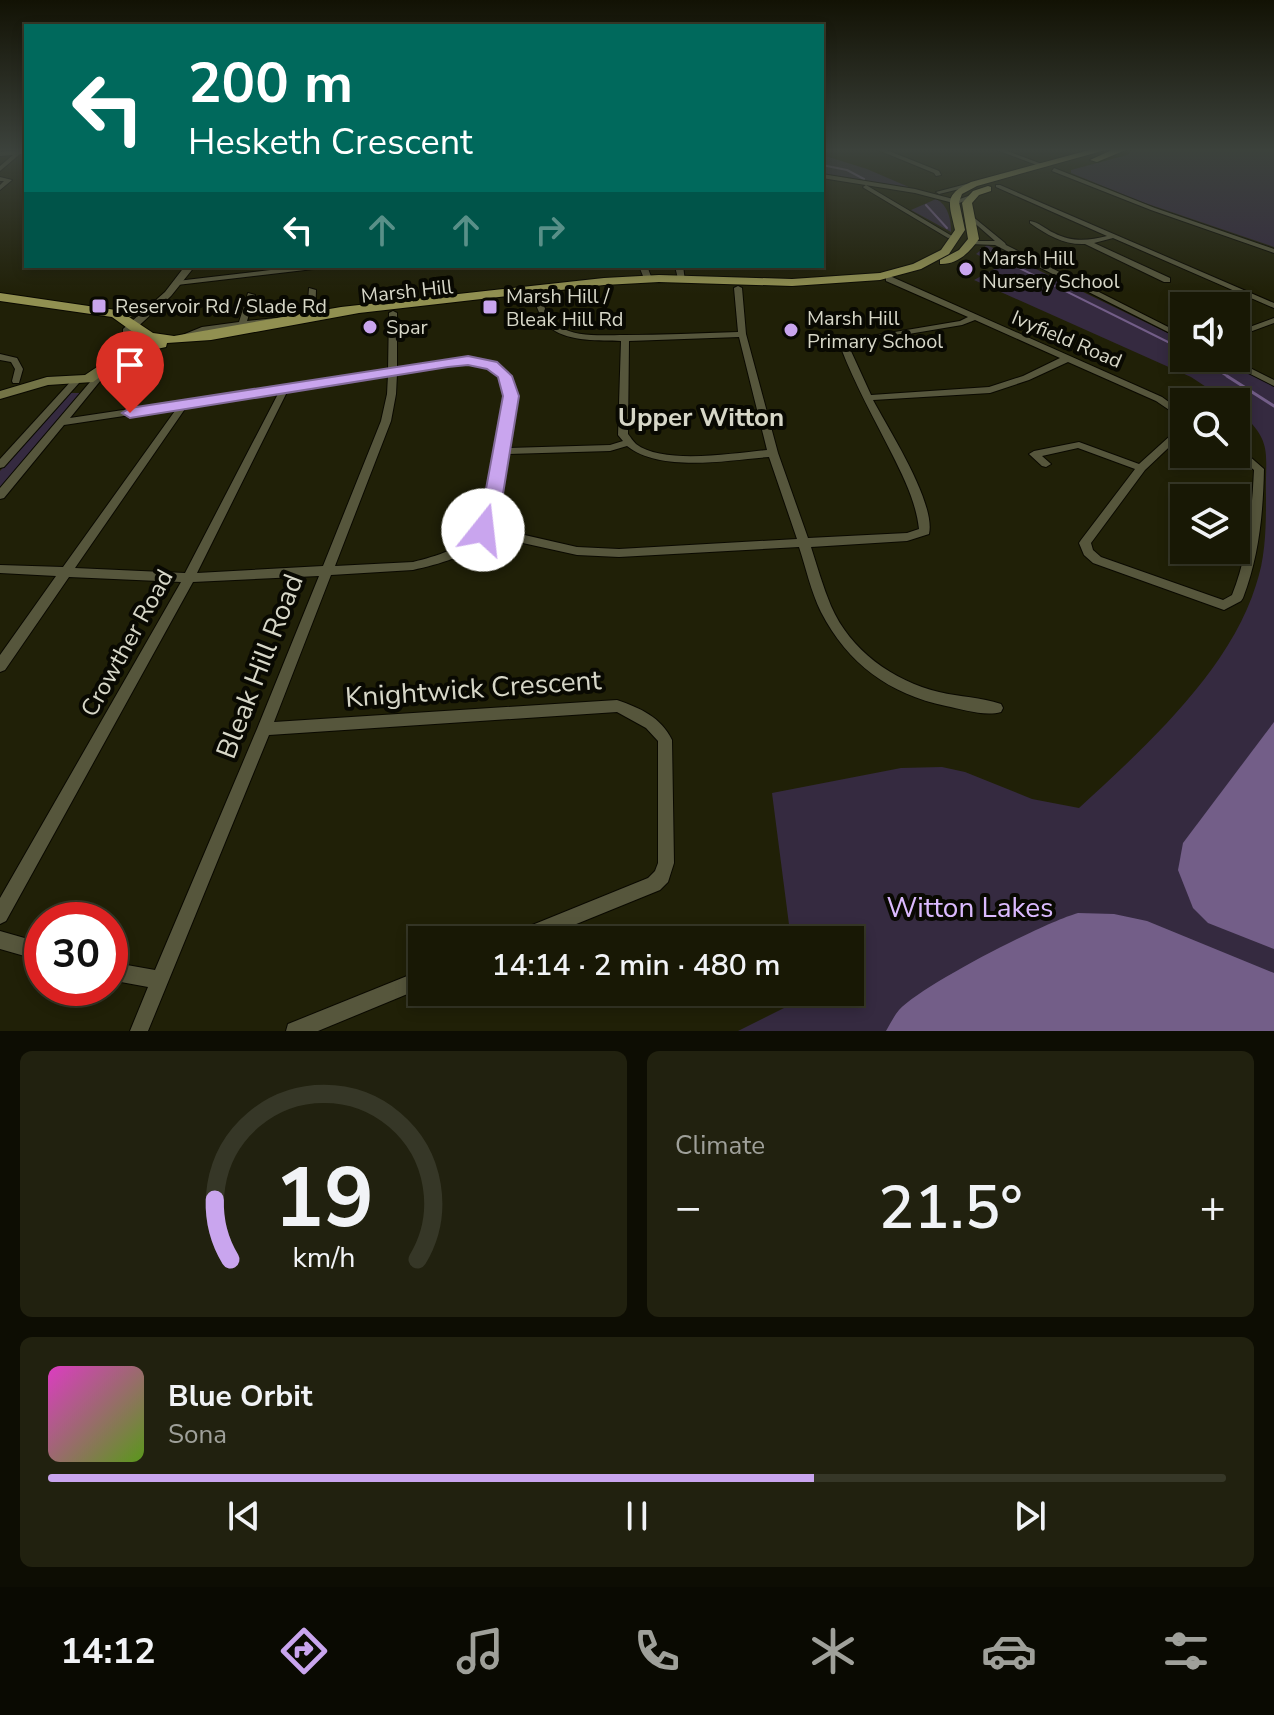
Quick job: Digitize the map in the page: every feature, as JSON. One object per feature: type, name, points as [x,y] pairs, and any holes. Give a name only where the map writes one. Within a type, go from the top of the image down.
[{"type":"main road","name":"Marsh Hill","points":[[167,342],[352,310],[394,309],[631,286],[817,284],[862,279],[902,270],[950,249],[960,230],[951,197]]},
{"type":"main road","points":[[971,197],[967,210],[975,234],[972,243]]},
{"type":"main road","name":"Marsh Hill","points":[[133,331],[167,342],[193,343],[394,309],[566,284],[648,279],[681,272],[737,284],[830,288],[889,279],[946,262],[972,243]]},
{"type":"main road","points":[[0,297],[116,314],[150,309]]},
{"type":"main road","points":[[93,311],[133,331]]},
{"type":"main road","points":[[116,314],[133,331]]},
{"type":"main road","points":[[0,395],[40,382],[92,378],[115,358],[133,331]]},
{"type":"main road","points":[[76,381],[133,331]]},
{"type":"main road","points":[[115,358],[167,342]]},
{"type":"main road","points":[[0,385],[72,374],[89,368]]},
{"type":"street","points":[[887,197],[950,237]]},
{"type":"street","points":[[956,197],[964,201],[971,197]]},
{"type":"street","points":[[1024,197],[1274,306]]},
{"type":"street","points":[[1123,197],[1274,251]]},
{"type":"street","points":[[972,218],[1013,252]]},
{"type":"street","points":[[1047,225],[1034,224],[1068,242],[1088,243],[1114,236]]},
{"type":"street","points":[[972,243],[996,243],[1170,331]]},
{"type":"street","points":[[1088,243],[1164,279],[1150,280]]},
{"type":"street","points":[[133,331],[188,268]]},
{"type":"street","points":[[177,283],[322,268]]},
{"type":"street","points":[[644,268],[648,279]]},
{"type":"street","name":"Ivyfield Road","points":[[889,279],[1159,399],[1170,407]]},
{"type":"street","points":[[737,284],[742,334],[773,453],[833,622],[848,644],[878,673],[922,695],[996,708]]},
{"type":"street","points":[[311,316],[312,290]]},
{"type":"street","points":[[133,331],[150,309],[168,294]]},
{"type":"street","points":[[243,323],[251,295]]},
{"type":"street","points":[[537,296],[548,322],[562,333],[584,337],[742,334]]},
{"type":"street","name":"Bleak Hill Road","points":[[139,1031],[264,729],[324,570],[386,421],[394,372],[394,309]]},
{"type":"street","name":"Marsh Hill","points":[[167,342],[205,329],[279,318],[292,320]]},
{"type":"street","points":[[483,530],[577,551],[619,553],[907,537],[925,531],[926,519],[915,493],[845,348],[859,340],[962,323],[973,318]]},
{"type":"street","points":[[1250,329],[1274,320]]},
{"type":"street","points":[[625,337],[623,435],[627,443],[646,453],[689,459],[773,453]]},
{"type":"street","points":[[0,357],[14,360],[19,369],[16,381]]},
{"type":"street","points":[[0,495],[115,358]]},
{"type":"street","points":[[867,398],[990,390],[1066,359]]},
{"type":"street","points":[[0,569],[189,578],[413,566],[433,562],[460,550],[483,530],[493,500],[511,396],[504,376],[492,365],[468,360],[64,422]]},
{"type":"street","points":[[1250,371],[1274,383]]},
{"type":"street","points":[[0,465],[76,381]]},
{"type":"street","name":"Crowther Road","points":[[0,915],[189,578],[285,388]]},
{"type":"street","points":[[0,666],[184,404]]},
{"type":"street","points":[[1170,441],[1141,468],[1085,543],[1088,552],[1106,564],[1224,605],[1237,598],[1242,587],[1256,528],[1259,469],[1250,462]]},
{"type":"street","points":[[500,451],[610,448],[627,443]]},
{"type":"street","points":[[1046,464],[1034,454],[1079,445],[1141,468]]},
{"type":"street","name":"Knightwick Crescent","points":[[264,729],[617,706],[636,713],[657,728],[665,740],[666,863],[662,876],[654,884],[550,926]]},
{"type":"street","points":[[0,940],[24,947]]},
{"type":"street","points":[[128,974],[160,980]]},
{"type":"street","points":[[295,1031],[408,985]]},
{"type":"green space","points":[[1130,197],[1274,197],[1274,247]]},
{"type":"green space","points":[[936,199],[948,213],[951,232],[911,210]]},
{"type":"green space","name":"Witton Lakes","points":[[987,245],[1170,334],[1170,368],[974,280],[1000,266],[976,254]]},
{"type":"green space","name":"Witton Lakes","points":[[1180,372],[1246,372],[1274,386],[1274,1031],[738,1031],[788,1006],[864,1006],[864,926],[789,926],[772,793],[901,768],[942,767],[965,772],[1032,799],[1079,808],[1182,707],[1226,648],[1243,617],[1262,563],[1266,518],[1265,447],[1250,422],[1250,388],[1208,388]]},
{"type":"green space","points":[[69,393],[84,393],[0,490],[0,471]]},
{"type":"shaded area","points":[[1274,722],[1274,949],[1208,923],[1193,908],[1178,870],[1183,843]]},
{"type":"shaded area","name":"Witton Lakes","points":[[1078,913],[1114,914],[1147,921],[1274,973],[1274,1031],[886,1031],[899,1010],[932,986],[1012,941]]},
{"type":"waterway","points":[[926,205],[947,228]]},
{"type":"waterway","points":[[981,249],[1170,343]]},
{"type":"waterway","points":[[1220,372],[1230,378]]},
{"type":"waterway","points":[[1227,376],[1274,406]]},
{"type":"place","name":"Marsh Hill Nursery School","points":[[966,269]]},
{"type":"place","name":"Reservoir Rd / Slade Rd","points":[[99,306]]},
{"type":"place","name":"Marsh Hill / Bleak Hill Rd","points":[[490,307]]},
{"type":"place","name":"Spar","points":[[370,327]]},
{"type":"place","name":"Marsh Hill Primary School","points":[[791,330]]},
{"type":"district","name":"Upper Witton","points":[[701,417]]},
{"type":"route","points":[[130,413],[448,362],[468,360],[492,365],[504,376],[511,396],[493,500],[483,530]]}]
